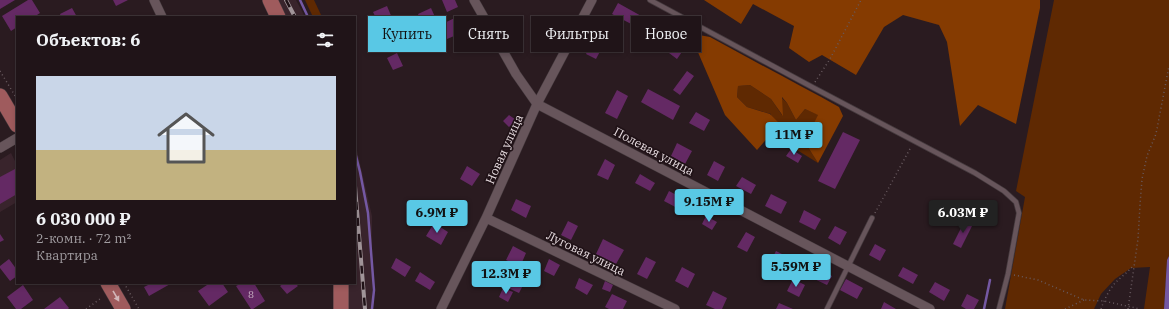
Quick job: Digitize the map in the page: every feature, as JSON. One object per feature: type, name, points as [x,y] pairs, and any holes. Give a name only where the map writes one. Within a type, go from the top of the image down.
[{"type":"main road","points":[[270,0],[278,16]]},
{"type":"main road","points":[[0,96],[16,123]]},
{"type":"main road","points":[[109,284],[123,309]]},
{"type":"main road","points":[[341,284],[341,309]]},
{"type":"street","points":[[154,0],[162,16]]},
{"type":"street","points":[[474,0],[516,74],[537,104]]},
{"type":"street","name":"Новая улица","points":[[441,309],[486,218],[537,104],[592,0]]},
{"type":"street","name":"Полевая улица","points":[[537,104],[930,309]]},
{"type":"street","points":[[0,148],[16,139]]},
{"type":"street","name":"Луговая улица","points":[[486,218],[675,309]]},
{"type":"lane","points":[[650,0],[975,173],[1004,191],[1016,202],[1019,213],[1008,274],[999,309]]},
{"type":"lane","points":[[826,309],[872,218]]},
{"type":"path","points":[[812,87],[830,59],[861,0]]},
{"type":"path","points":[[1128,308],[1138,239],[1142,179],[1147,156],[1156,134],[1169,66]]},
{"type":"path","points":[[0,70],[16,97]]},
{"type":"path","points":[[872,218],[914,141]]},
{"type":"path","points":[[1101,309],[1114,284],[1126,274],[1135,263]]},
{"type":"path","points":[[1008,274],[1038,280],[1084,300],[1140,309]]},
{"type":"path","points":[[125,284],[138,309]]},
{"type":"path","points":[[86,309],[100,299]]},
{"type":"path","points":[[1065,309],[1084,300]]},
{"type":"shaded area","points":[[273,0],[296,0],[304,16],[281,16]]},
{"type":"shaded area","points":[[305,0],[314,0],[322,16],[313,16]]},
{"type":"shaded area","points":[[704,0],[1040,0],[1040,8],[1016,124],[978,105],[960,126],[947,42],[939,25],[903,15],[884,27],[856,75],[822,55],[809,62],[789,48],[794,26],[753,4],[741,24]]},
{"type":"shaded area","points":[[1054,0],[1169,0],[1169,256],[1167,260],[1164,309],[1144,309],[1150,267],[1131,268],[1115,279],[1101,294],[1094,309],[1005,309],[1025,197],[1016,191]]},
{"type":"shaded area","points":[[701,35],[710,37],[839,107],[843,116],[818,163],[798,129],[811,129],[818,115],[805,109],[796,120],[782,97],[783,116],[771,99],[750,85],[738,86],[737,97],[747,107],[770,114],[779,123],[771,126],[771,134],[757,150],[725,115],[698,52],[701,52]]},
{"type":"shaded area","points":[[750,85],[771,99],[782,115],[781,97],[787,103],[796,120],[805,109],[819,115],[811,129],[798,129],[818,163],[771,134],[771,114],[747,107],[737,97],[738,86]]},
{"type":"shaded area","points":[[356,146],[372,216],[372,309],[346,309],[346,284],[356,284]]},
{"type":"shaded area","points":[[11,153],[16,163],[16,203],[0,212],[0,160]]},
{"type":"shaded area","points":[[1169,256],[1169,309],[1164,309],[1167,260]]},
{"type":"building","points":[[0,0],[15,0],[0,9]]},
{"type":"building","points":[[28,0],[32,0],[40,13],[36,16],[16,16],[16,28],[11,31],[2,16]]},
{"type":"building","points":[[113,0],[128,0],[116,6]]},
{"type":"building","points":[[442,0],[455,0],[458,7],[447,12]]},
{"type":"building","points":[[618,3],[641,16],[631,16],[631,24],[623,20],[623,16],[616,16],[612,14]]},
{"type":"building","points":[[387,6],[391,16],[375,16],[373,12]]},
{"type":"building","points":[[72,8],[76,16],[61,16],[60,14]]},
{"type":"building","points":[[431,8],[435,16],[419,16],[418,14]]},
{"type":"building","points":[[454,18],[454,36],[447,39],[446,37],[446,22]]},
{"type":"building","points":[[587,52],[600,52],[596,59],[586,54]]},
{"type":"building","points":[[668,52],[682,52],[677,59]]},
{"type":"building","points":[[397,53],[403,66],[393,70],[387,58]]},
{"type":"building","points":[[687,71],[694,76],[680,95],[673,90]]},
{"type":"building","points":[[648,89],[680,106],[673,120],[641,102]]},
{"type":"building","points":[[617,90],[628,96],[617,119],[605,113]]},
{"type":"building","points":[[696,112],[710,120],[704,131],[689,123]]},
{"type":"building","points":[[509,115],[516,120],[509,127],[503,121]]},
{"type":"building","points":[[843,132],[860,140],[835,189],[818,181]]},
{"type":"building","points":[[677,143],[692,151],[685,164],[671,156]]},
{"type":"building","points":[[791,149],[802,156],[798,163],[786,156]]},
{"type":"building","points":[[605,159],[615,165],[608,180],[597,175]]},
{"type":"building","points":[[714,161],[725,167],[718,181],[707,175]]},
{"type":"building","points":[[467,166],[480,174],[472,186],[460,179]]},
{"type":"building","points":[[15,169],[16,170],[16,195],[0,204],[0,177]]},
{"type":"building","points":[[640,174],[655,183],[650,191],[635,183]]},
{"type":"building","points":[[742,177],[756,185],[751,194],[736,186]]},
{"type":"building","points":[[669,191],[686,200],[681,210],[664,201]]},
{"type":"building","points":[[771,194],[787,202],[781,214],[765,206]]},
{"type":"building","points":[[516,199],[531,206],[526,218],[511,210]]},
{"type":"building","points":[[804,210],[821,219],[815,230],[799,222]]},
{"type":"building","points":[[706,216],[717,222],[712,230],[702,224]]},
{"type":"building","points":[[965,220],[973,224],[961,248],[953,244]]},
{"type":"building","points":[[568,221],[578,226],[571,240],[561,235]]},
{"type":"building","points":[[434,223],[448,232],[441,245],[426,236]]},
{"type":"building","points":[[835,226],[847,232],[840,245],[828,238]]},
{"type":"building","points":[[746,232],[755,237],[747,252],[737,247]]},
{"type":"building","points":[[0,234],[4,240],[0,242]]},
{"type":"building","points":[[603,239],[624,250],[616,264],[596,254]]},
{"type":"building","points":[[875,244],[886,250],[880,261],[869,255]]},
{"type":"building","points":[[513,246],[526,253],[520,267],[506,260]]},
{"type":"building","points":[[776,251],[788,257],[784,265],[772,259]]},
{"type":"building","points":[[646,257],[656,262],[647,279],[637,274]]},
{"type":"building","points":[[396,258],[411,267],[405,277],[391,268]]},
{"type":"building","points":[[9,259],[16,269],[16,277],[10,281],[0,266]]},
{"type":"building","points":[[549,259],[560,265],[554,276],[544,271]]},
{"type":"building","points":[[813,266],[832,276],[827,285],[808,276]]},
{"type":"building","points":[[682,267],[695,274],[688,288],[675,281]]},
{"type":"building","points":[[903,267],[918,275],[913,284],[898,276]]},
{"type":"building","points":[[527,268],[531,270],[519,293],[506,287],[512,275],[521,280]]},
{"type":"building","points":[[420,272],[435,282],[430,290],[415,281]]},
{"type":"building","points":[[579,278],[593,285],[587,295],[575,288]]},
{"type":"building","points":[[793,279],[805,285],[799,297],[787,291]]},
{"type":"building","points":[[846,279],[863,288],[857,299],[840,290]]},
{"type":"building","points":[[605,281],[613,285],[610,292],[602,289]]},
{"type":"building","points":[[935,282],[950,290],[944,301],[929,292]]},
{"type":"building","points":[[150,284],[170,284],[149,296],[144,287]]},
{"type":"building","points":[[208,284],[223,284],[228,292],[209,306],[198,291]]},
{"type":"building","points":[[240,284],[255,284],[265,301],[251,309],[236,286]]},
{"type":"building","points":[[283,284],[296,284],[298,286],[287,294],[280,286]]},
{"type":"building","points":[[23,285],[33,300],[21,309],[16,309],[7,297]]},
{"type":"building","points":[[503,288],[513,292],[508,302],[499,297]]},
{"type":"building","points":[[713,291],[727,298],[722,309],[715,309],[706,305]]},
{"type":"building","points":[[612,294],[627,301],[623,309],[609,309],[605,307]]},
{"type":"building","points":[[967,294],[979,300],[974,309],[966,309],[961,306]]},
{"type":"building","points":[[60,297],[69,308],[68,309],[44,309]]},
{"type":"building","points":[[884,302],[896,309],[881,309]]},
{"type":"building","points":[[779,303],[793,309],[776,309]]},
{"type":"waterway","points":[[300,0],[308,16]]},
{"type":"waterway","points":[[356,156],[368,213],[374,290],[372,309]]},
{"type":"waterway","points":[[984,309],[990,280]]},
{"type":"railway","points":[[286,0],[294,16]]},
{"type":"railway","points":[[356,198],[365,309]]}]
